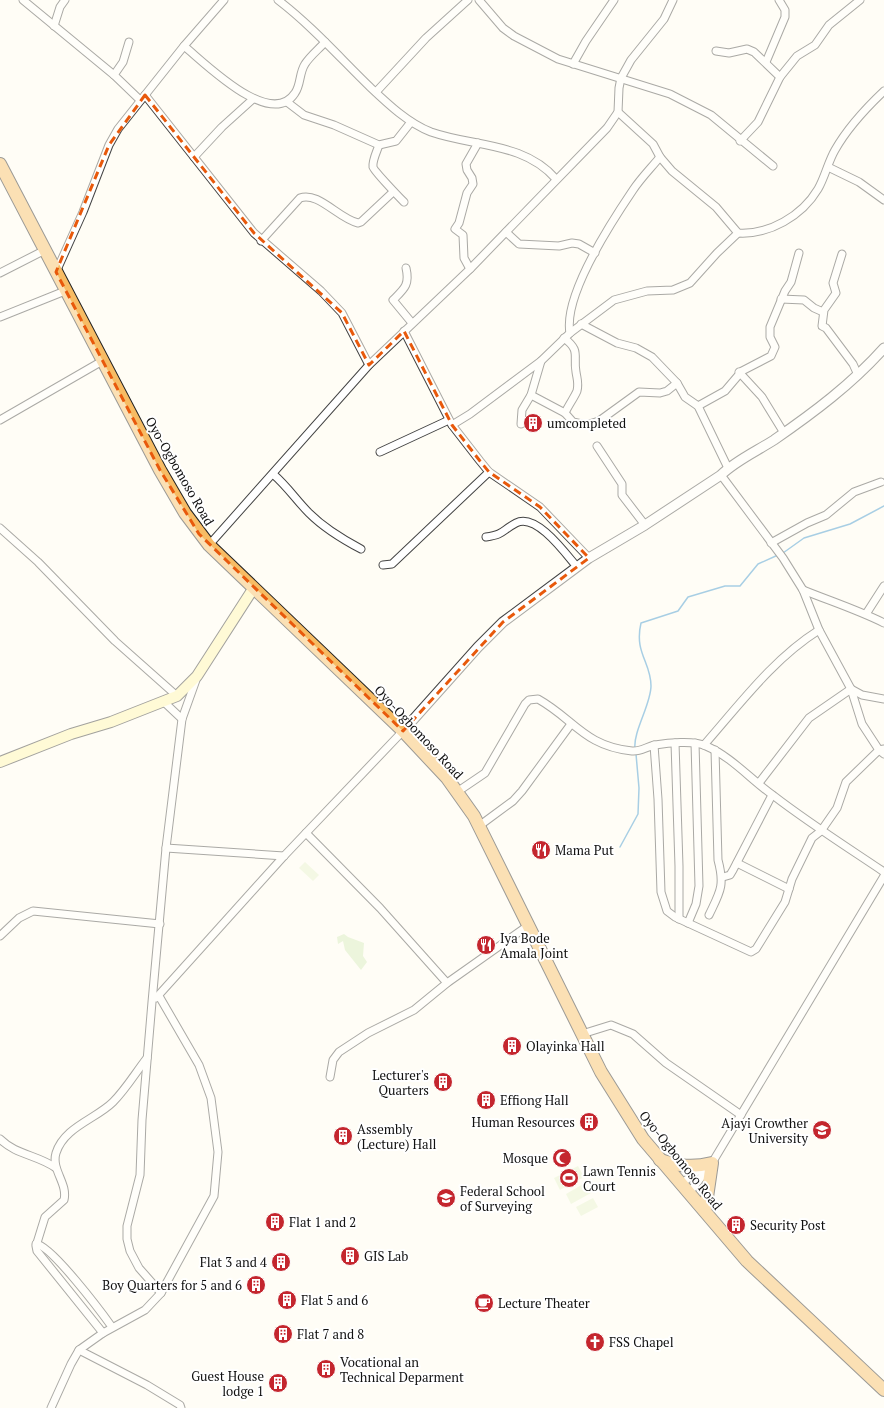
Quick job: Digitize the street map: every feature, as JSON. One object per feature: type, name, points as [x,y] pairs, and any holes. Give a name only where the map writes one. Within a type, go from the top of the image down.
[{"type":"highway","name":"Oyo-Ogbomoso Road","points":[[0,164],[65,291],[104,360],[181,507],[209,545],[253,589],[403,731],[447,778],[479,826],[601,1072],[627,1116],[660,1160],[747,1261],[884,1390]]},
{"type":"highway","points":[[660,1160],[678,1166],[708,1166],[705,1211]]},
{"type":"main road","points":[[0,762],[71,734],[111,722],[177,696],[197,676],[253,589]]},
{"type":"street","points":[[23,0],[142,98],[194,157],[262,240],[321,291],[342,313],[369,365]]},
{"type":"street","points":[[54,26],[60,7],[65,0]]},
{"type":"street","points":[[56,272],[118,129],[184,46],[224,0]]},
{"type":"street","points":[[278,0],[325,42],[376,92],[411,122],[431,132],[528,157],[547,168],[556,179]]},
{"type":"street","points":[[376,92],[426,38],[468,0]]},
{"type":"street","points":[[479,0],[503,28],[514,36],[558,58],[670,94],[711,115],[740,141],[772,166]]},
{"type":"street","points":[[574,64],[586,41],[614,0]]},
{"type":"street","points":[[209,545],[369,365],[404,330],[470,269],[607,128],[618,112],[621,78],[636,52],[664,19],[674,0]]},
{"type":"street","points":[[766,62],[784,17],[785,10],[779,0]]},
{"type":"street","points":[[740,141],[758,122],[780,77],[797,56],[815,45],[829,25],[860,0]]},
{"type":"street","points":[[114,75],[123,62],[129,42]]},
{"type":"street","points":[[184,46],[236,88],[253,99],[262,103],[276,104],[287,102],[296,93],[305,65],[325,42]]},
{"type":"street","points":[[716,51],[729,53],[747,49],[754,52],[766,62],[780,77]]},
{"type":"street","points":[[380,452],[470,414],[541,361],[564,338],[614,300],[623,296],[647,291],[673,290],[690,283],[717,253],[738,233],[762,231],[784,222],[810,200],[818,190],[835,150],[848,130],[862,112],[884,91]]},
{"type":"street","points":[[194,157],[222,127],[253,99]]},
{"type":"street","points":[[287,102],[304,115],[334,125],[379,145],[396,140],[411,122]]},
{"type":"street","points":[[618,112],[653,144],[660,157],[672,171],[716,207],[738,233]]},
{"type":"street","points":[[470,269],[464,258],[463,235],[455,229],[459,224],[468,193],[473,184],[466,164],[478,143]]},
{"type":"street","points":[[379,145],[373,167],[393,192],[404,202]]},
{"type":"street","points":[[570,333],[569,321],[576,291],[595,253],[633,189],[660,157]]},
{"type":"street","points":[[828,167],[859,182],[884,200]]},
{"type":"street","points":[[262,240],[300,198],[306,196],[313,197],[332,210],[358,223],[361,222],[393,192]]},
{"type":"street","points":[[506,232],[518,244],[559,246],[572,243],[579,244],[595,253]]},
{"type":"street","points":[[0,274],[45,250]]},
{"type":"street","points":[[698,406],[725,392],[739,372],[771,356],[774,352],[774,343],[770,331],[781,299],[791,282],[799,253]]},
{"type":"street","points":[[842,254],[833,283],[836,293],[823,312],[822,326],[826,328],[854,364],[858,375]]},
{"type":"street","points":[[406,268],[408,278],[406,287],[393,300],[412,323]]},
{"type":"street","points":[[0,317],[65,291]]},
{"type":"street","points":[[781,299],[804,300],[814,308],[823,312]]},
{"type":"street","points":[[581,324],[617,343],[636,348],[652,357],[676,383],[685,397],[698,406],[728,468]]},
{"type":"street","points":[[404,330],[450,422],[489,472],[540,507],[589,558]]},
{"type":"street","points":[[564,338],[573,345],[577,356],[576,372],[578,379],[576,392],[565,413]]},
{"type":"street","points":[[152,1002],[284,856],[403,731],[478,647],[504,622],[589,558],[645,525],[721,476],[728,468],[750,456],[810,415],[858,375],[884,348]]},
{"type":"street","points":[[0,420],[104,360]]},
{"type":"street","points":[[520,424],[522,410],[530,395],[541,361]]},
{"type":"street","points":[[739,372],[762,396],[784,433]]},
{"type":"street","points":[[530,395],[565,413],[578,424],[595,423],[639,392],[660,393],[667,391],[676,383]]},
{"type":"street","points":[[597,446],[622,484],[622,495],[645,525]]},
{"type":"street","points":[[383,565],[392,564],[489,472]]},
{"type":"street","points":[[272,474],[287,486],[309,513],[332,532],[361,549]]},
{"type":"street","points":[[654,746],[658,799],[661,892],[667,911],[679,919],[753,952],[784,902],[812,838],[821,831],[837,808],[846,782],[882,751],[862,724],[851,689],[819,630],[803,590],[783,558],[721,476]]},
{"type":"street","points":[[771,543],[790,534],[807,523],[826,515],[854,492],[881,482]]},
{"type":"street","points":[[486,537],[502,534],[516,523],[523,521],[531,522],[556,542],[577,567]]},
{"type":"street","points":[[0,528],[38,562],[114,641],[177,696]]},
{"type":"street","points":[[866,614],[884,586]]},
{"type":"street","points":[[803,590],[838,605],[866,614],[884,623]]},
{"type":"street","points":[[704,744],[757,684],[791,650],[819,630]]},
{"type":"street","points":[[160,1293],[139,1268],[130,1251],[127,1239],[128,1226],[140,1175],[142,1120],[166,848],[182,719],[197,676]]},
{"type":"street","points":[[851,689],[862,695],[884,699]]},
{"type":"street","points":[[759,782],[809,718],[851,689]]},
{"type":"street","points":[[457,792],[485,773],[529,700],[538,699],[592,740],[609,747],[635,751],[675,743],[704,744],[715,750],[759,782],[772,795],[821,831],[884,872]]},
{"type":"street","points":[[164,702],[182,719]]},
{"type":"street","points":[[479,826],[513,801],[571,724]]},
{"type":"street","points":[[675,743],[679,866],[679,919]]},
{"type":"street","points":[[688,923],[699,896],[695,743]]},
{"type":"street","points":[[709,915],[721,887],[722,877],[718,860],[715,750]]},
{"type":"street","points":[[722,877],[730,875],[772,795]]},
{"type":"street","points":[[306,833],[380,908],[447,983]]},
{"type":"street","points":[[166,848],[284,856]]},
{"type":"street","points":[[737,863],[789,889]]},
{"type":"street","points":[[690,1193],[741,1115],[884,876]]},
{"type":"street","points":[[0,936],[19,918],[32,911],[160,924]]},
{"type":"street","points":[[330,1077],[333,1060],[339,1052],[368,1033],[414,1010],[447,983],[529,925]]},
{"type":"street","points":[[51,1408],[70,1364],[79,1350],[112,1327],[145,1310],[160,1293],[214,1196],[218,1152],[211,1098],[199,1066],[159,996]]},
{"type":"street","points":[[582,1034],[612,1025],[633,1034],[666,1063],[741,1115]]},
{"type":"street","points":[[103,1333],[37,1251],[36,1244],[45,1217],[64,1200],[66,1189],[56,1168],[57,1150],[70,1132],[115,1100],[147,1058]]},
{"type":"street","points":[[0,1140],[19,1153],[43,1160],[56,1168]]},
{"type":"street","points":[[43,1160],[56,1155]]},
{"type":"street","points":[[681,1184],[708,1166]]},
{"type":"street","points":[[36,1244],[44,1247],[74,1278],[112,1327]]},
{"type":"street","points":[[79,1350],[147,1385],[180,1405],[181,1408]]},
{"type":"highlighted area","points":[[145,95],[254,233],[342,313],[369,365],[404,331],[452,425],[480,461],[489,472],[540,507],[589,558],[503,622],[403,731],[199,534],[160,470],[56,272],[109,145]]},
{"type":"green space","points":[[305,862],[319,875],[313,881],[299,868]]},
{"type":"green space","points":[[344,934],[364,943],[363,956],[367,962],[361,970],[345,950],[343,941],[338,944],[337,937]]},
{"type":"green space","name":"Lawn Tennis Court","points":[[578,1166],[584,1177],[560,1190],[554,1178]]},
{"type":"green space","points":[[585,1183],[591,1193],[571,1204],[566,1194]]},
{"type":"green space","points":[[593,1198],[598,1207],[581,1216],[576,1207]]},
{"type":"waterway","points":[[783,553],[804,538],[850,524],[884,506]]},
{"type":"waterway","points":[[635,748],[635,741],[648,701],[651,686],[648,670],[641,650],[639,633],[641,623],[678,611],[688,597],[725,586],[740,586],[758,564],[778,555]]},
{"type":"waterway","points":[[620,847],[638,814],[639,788],[636,754]]},
{"type":"place","name":"umcompleted","points":[[533,423]]},
{"type":"place","name":"Mama Put","points":[[541,850]]},
{"type":"place","name":"Iya Bode Amala Joint","points":[[486,945]]},
{"type":"place","name":"Olayinka Hall","points":[[512,1046]]},
{"type":"place","name":"Lecturer's Quarters","points":[[443,1082]]},
{"type":"place","name":"Effiong Hall","points":[[486,1100]]},
{"type":"place","name":"Human Resources","points":[[589,1122]]},
{"type":"place","name":"Ajayi Crowther University","points":[[822,1130]]},
{"type":"place","name":"Assembly (Lecture) Hall","points":[[343,1136]]},
{"type":"place","name":"Mosque","points":[[562,1158]]},
{"type":"place","name":"Lawn Tennis Court","points":[[569,1178]]},
{"type":"place","name":"Federal School of Surveying","points":[[446,1198]]},
{"type":"place","name":"Flat 1 and 2","points":[[275,1222]]},
{"type":"place","name":"Security Post","points":[[736,1225]]},
{"type":"place","name":"GIS Lab","points":[[350,1256]]},
{"type":"place","name":"Flat 3 and 4","points":[[281,1262]]},
{"type":"place","name":"Boy Quarters for 5 and 6","points":[[256,1285]]},
{"type":"place","name":"Flat 5 and 6","points":[[287,1300]]},
{"type":"place","name":"Lecture Theater","points":[[484,1303]]},
{"type":"place","name":"Flat 7 and 8","points":[[283,1334]]},
{"type":"place","name":"FSS Chapel","points":[[595,1342]]},
{"type":"place","name":"Vocational an Technical Deparment","points":[[326,1369]]},
{"type":"place","name":"Guest House lodge 1","points":[[278,1383]]}]
